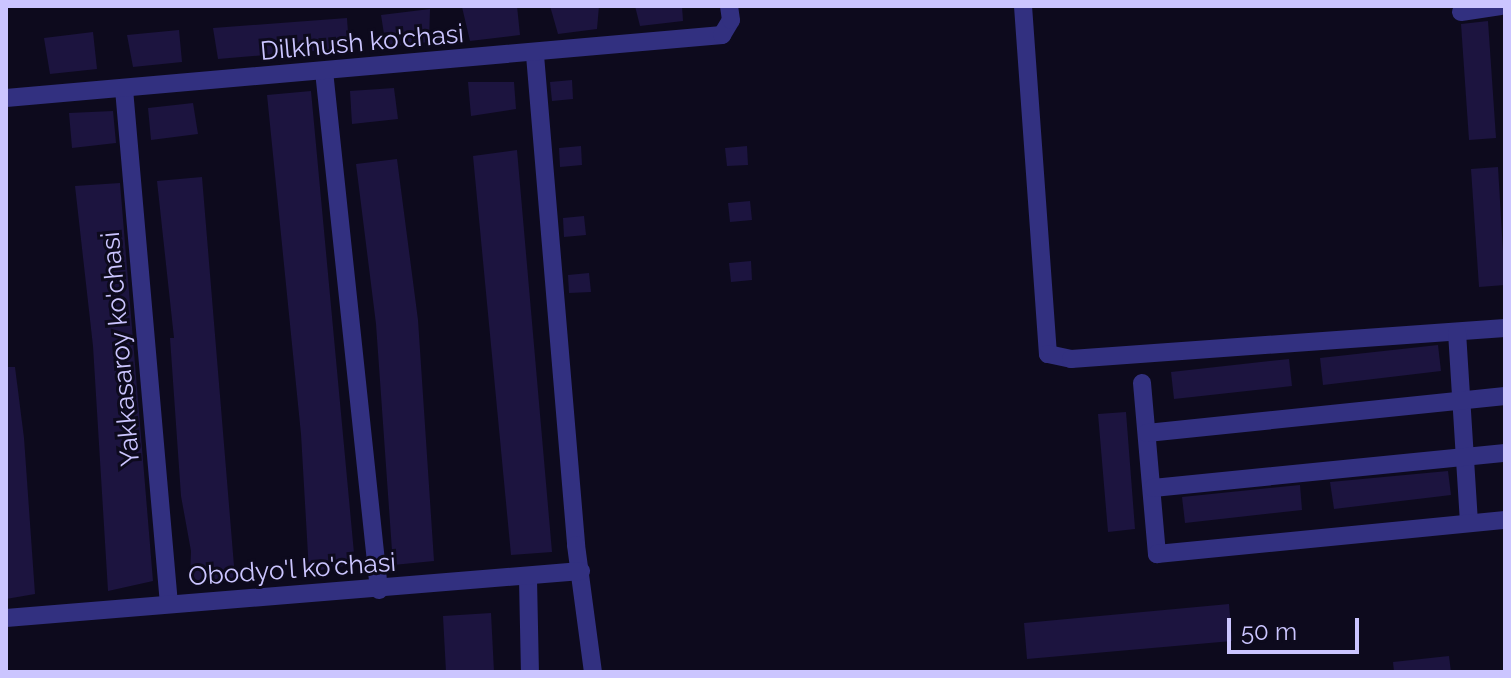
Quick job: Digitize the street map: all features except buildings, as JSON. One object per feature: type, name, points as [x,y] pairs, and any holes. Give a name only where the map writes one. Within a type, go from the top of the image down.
[{"type":"street","name":"Dilkhush ko'chasi","points":[[6,98],[535,55],[722,35],[731,20],[729,6]]},
{"type":"street","points":[[1023,6],[1048,354],[1071,359],[1505,328]]},
{"type":"street","points":[[1461,12],[1501,6]]},
{"type":"street","points":[[535,55],[581,571],[593,672]]},
{"type":"street","points":[[324,71],[379,590]]},
{"type":"street","name":"Yakkasaroy ko'chasi","points":[[124,89],[169,604]]},
{"type":"street","points":[[1457,332],[1469,522]]},
{"type":"street","points":[[1142,383],[1157,554],[1505,520]]},
{"type":"street","points":[[1147,433],[1505,396]]},
{"type":"street","points":[[1153,488],[1505,453]]},
{"type":"street","name":"Obodyo'l ko'chasi","points":[[6,618],[528,579],[581,571]]},
{"type":"street","points":[[528,579],[530,672]]}]
